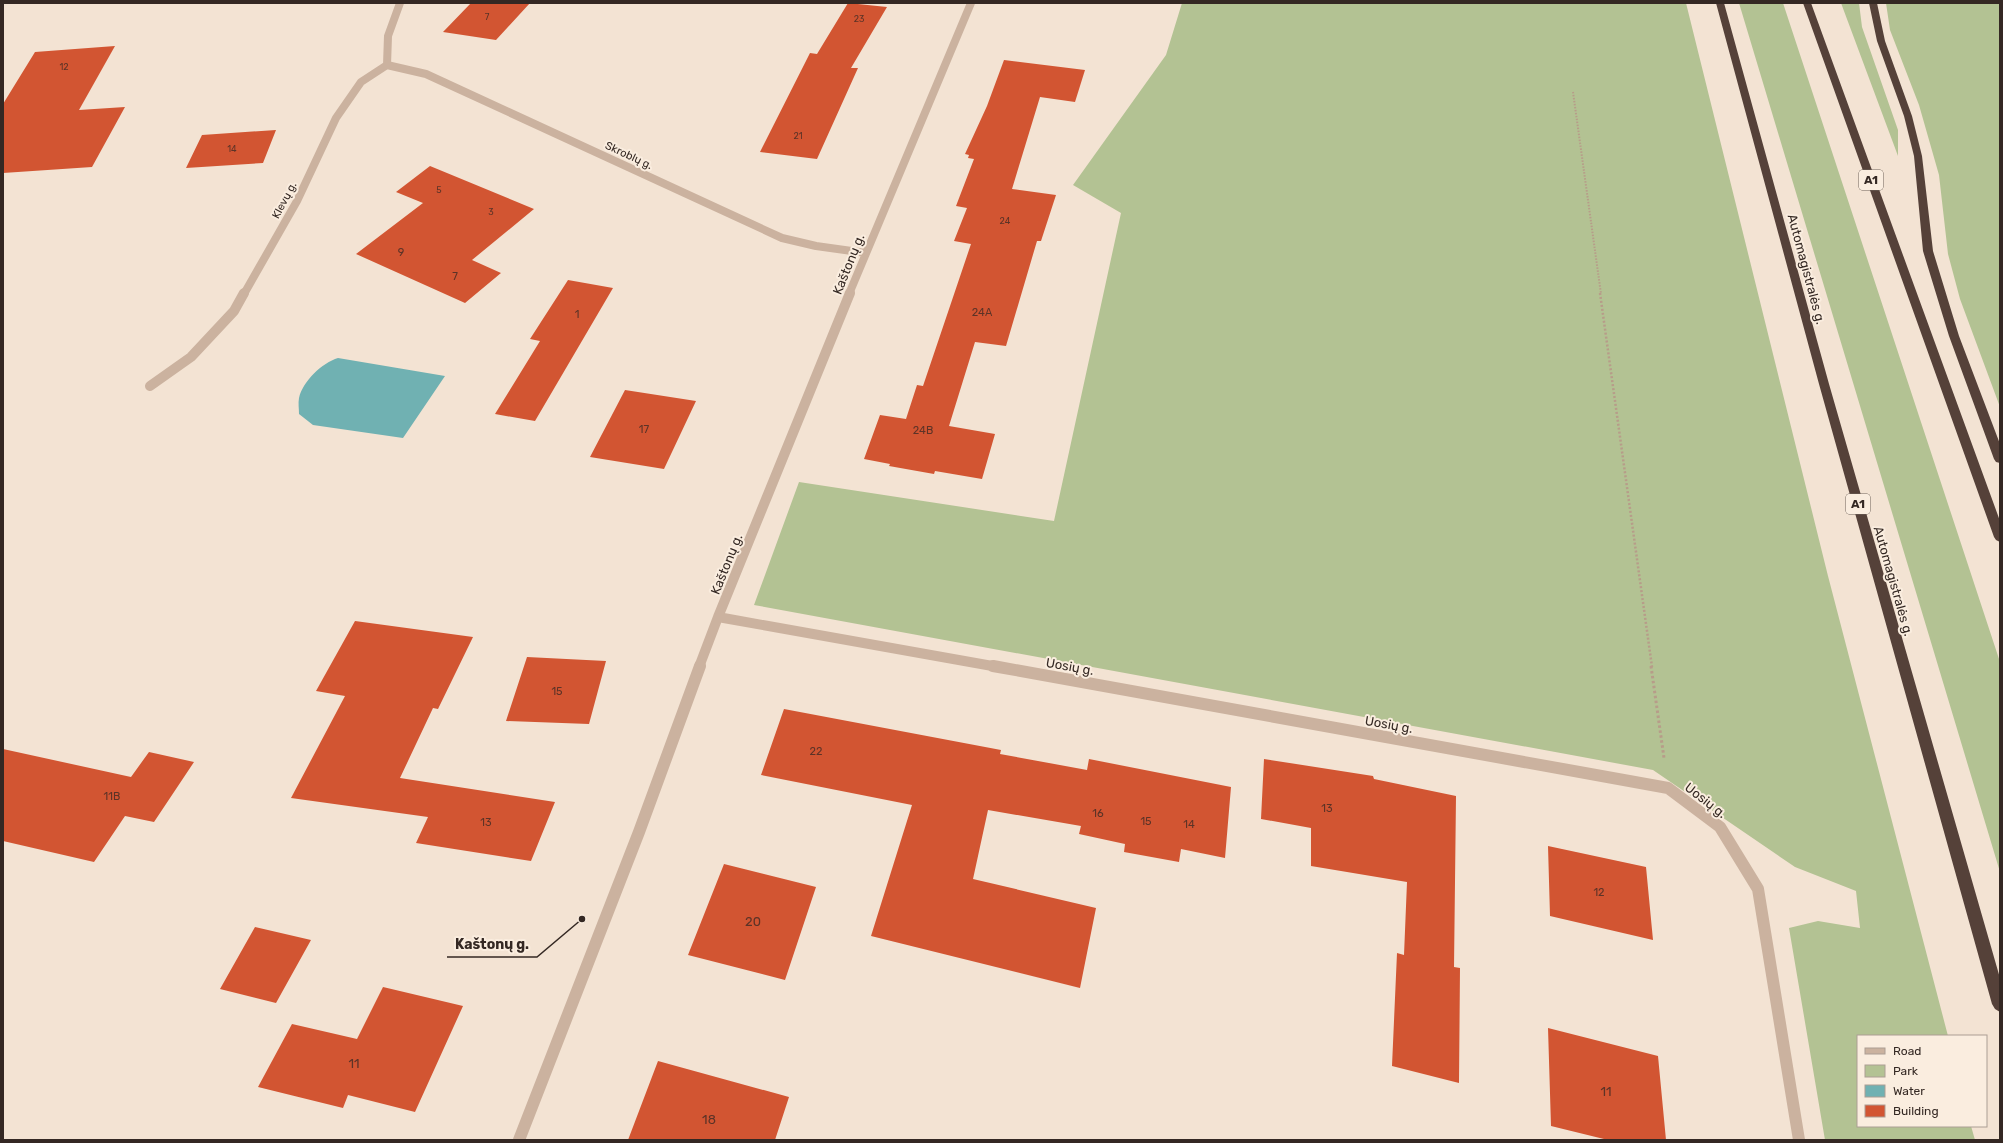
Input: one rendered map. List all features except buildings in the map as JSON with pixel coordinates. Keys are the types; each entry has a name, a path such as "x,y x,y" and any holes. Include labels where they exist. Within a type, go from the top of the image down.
{"highway":[{"name":"Automagistralės g.","path":"1720,3 1824,384 2000,1004"},
{"name":"A1","path":"1807,3 2000,537"},
{"path":"1873,3 1881,41 1908,116 1918,156 1928,251 1954,336 2000,459"}],"street":[{"path":"387,65 388,36 400,3"},
{"name":"Kaštonų g.","path":"519,1140 639,832 718,617 866,253 970,3"},
{"name":"Skroblų g.","path":"387,65 426,74 782,238 816,246 866,253"},
{"name":"Klevų g.","path":"150,386 191,357 234,311 297,201 336,118 361,82 387,65"},
{"name":"Uosių g.","path":"718,617 1668,788 1720,827 1758,888 1799,1140"}],"path":[{"path":"1573,92 1668,788"}],"green space":[{"path":"1182,3 1686,3 1828,576 1948,1035 1857,1035 1857,1127 1971,1127 1975,1140 1825,1140 1789,928 1818,921 1860,928 1856,891 1795,867 1653,770 754,605 799,482 1054,521 1121,213 1073,185 1166,55"},
{"path":"1739,3 1783,3 2000,662 2000,872"},
{"path":"1841,3 1859,3 1862,27 1898,130 1898,156"},
{"path":"1886,3 2000,3 2000,407 1960,299 1948,254 1939,175 1919,105 1890,30"}],"water":[{"path":"338,358 445,376 403,438 313,425 299,414 299,400 301,392 309,379 320,368"}],"place":[{"name":"Kaštonų g.","path":"582,919"}]}
